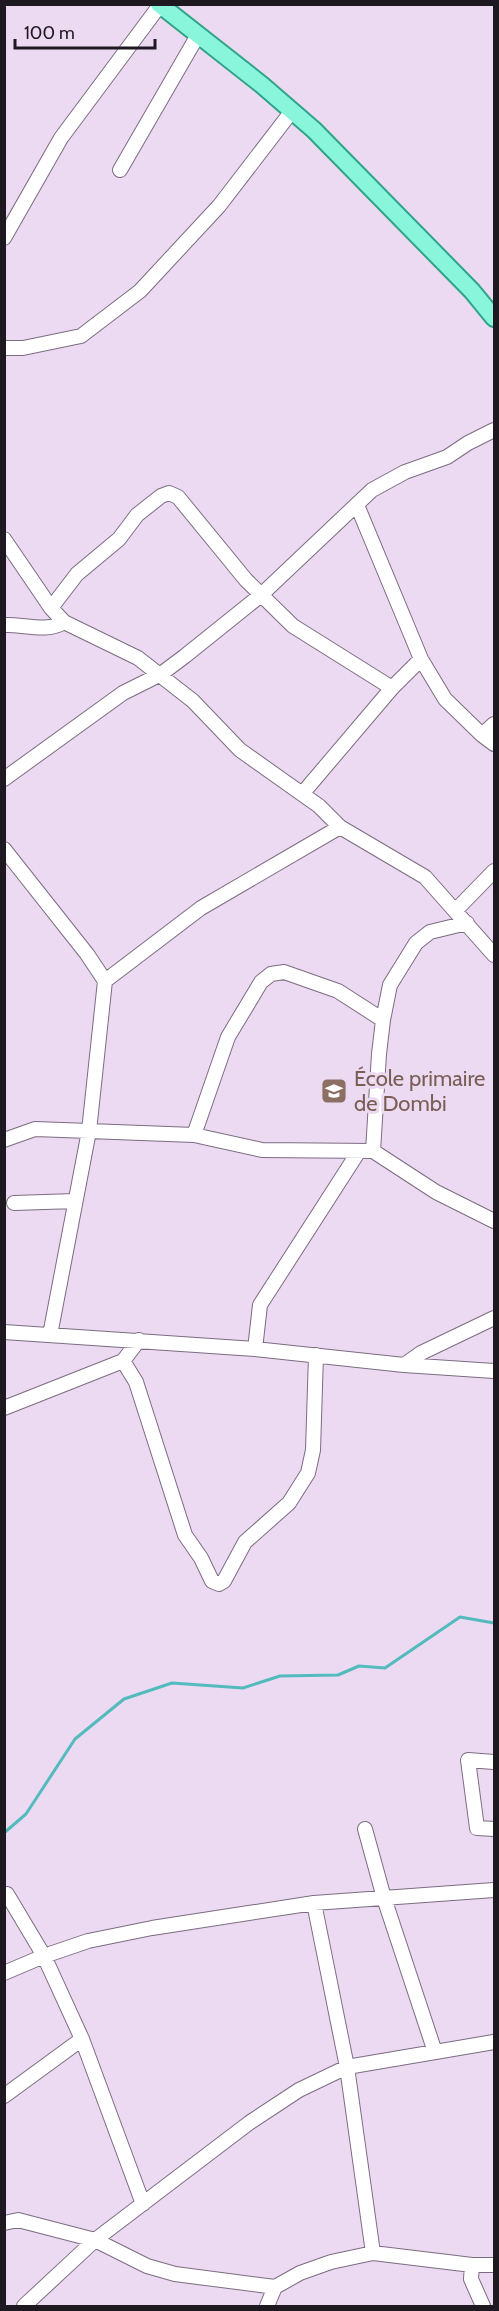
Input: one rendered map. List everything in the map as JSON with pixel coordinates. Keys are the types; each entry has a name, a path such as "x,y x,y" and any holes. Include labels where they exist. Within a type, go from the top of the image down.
{"main road":[{"path":"159,5 314,130 472,291 495,318"}],"street":[{"path":"4,238 61,138 159,5"},
{"path":"120,170 198,35"},
{"path":"4,348 23,348 81,336 140,291 219,206 292,111"},
{"path":"4,779 123,693 161,674 261,595 372,490 387,480 447,457 477,438 495,430"},
{"path":"51,609 77,574 119,539 137,515 161,496 169,494 178,497 246,580 293,626 392,688"},
{"path":"357,505 422,659 445,699 495,744"},
{"path":"4,539 51,609 64,622 138,658 161,674 193,701 240,750 319,806 340,827 425,877 495,955"},
{"path":"4,625 21,624 46,628 64,622"},
{"path":"302,794 392,688 422,659"},
{"path":"483,735 495,724"},
{"path":"105,981 201,908 340,827"},
{"path":"4,849 87,954 105,981 90,1131 50,1335"},
{"path":"456,910 495,871"},
{"path":"373,1151 379,1054 390,985 416,943 429,932 467,924"},
{"path":"194,1135 228,1037 261,982 271,974 284,972 338,991 383,1020"},
{"path":"4,1140 34,1130 90,1131 194,1135 262,1150 373,1151 436,1192 495,1221"},
{"path":"255,1349 260,1305 359,1151"},
{"path":"14,1203 75,1201"},
{"path":"404,1365 421,1353 495,1318"},
{"path":"4,1332 255,1349 404,1365 495,1371"},
{"path":"4,1408 123,1360 139,1340"},
{"path":"123,1360 136,1382 185,1535 201,1558 212,1581 219,1584 224,1581 245,1542 289,1503 308,1473 313,1450 316,1356"},
{"path":"495,1762 468,1760 477,1828 495,1829"},
{"path":"365,1829 384,1898 435,2052"},
{"path":"4,1973 88,1941 152,1928 314,1903 495,1890"},
{"path":"6,1894 44,1956 82,2038 143,2204"},
{"path":"314,1903 346,2067 373,2253"},
{"path":"4,2096 82,2038"},
{"path":"24,2307 95,2240 249,2123 299,2090 346,2067 495,2042"},
{"path":"4,2223 18,2220 95,2240 147,2266 175,2274 276,2287"},
{"path":"267,2307 276,2287 300,2273 373,2253 472,2265 495,2265"},
{"path":"472,2265 471,2279 483,2307"}],"waterway":[{"path":"4,1833 26,1814 75,1739 124,1699 172,1683 243,1688 280,1676 338,1675 359,1666 385,1668 460,1617 494,1623"}],"place":[{"name":"École primaire de Dombi","path":"334,1091"}]}
